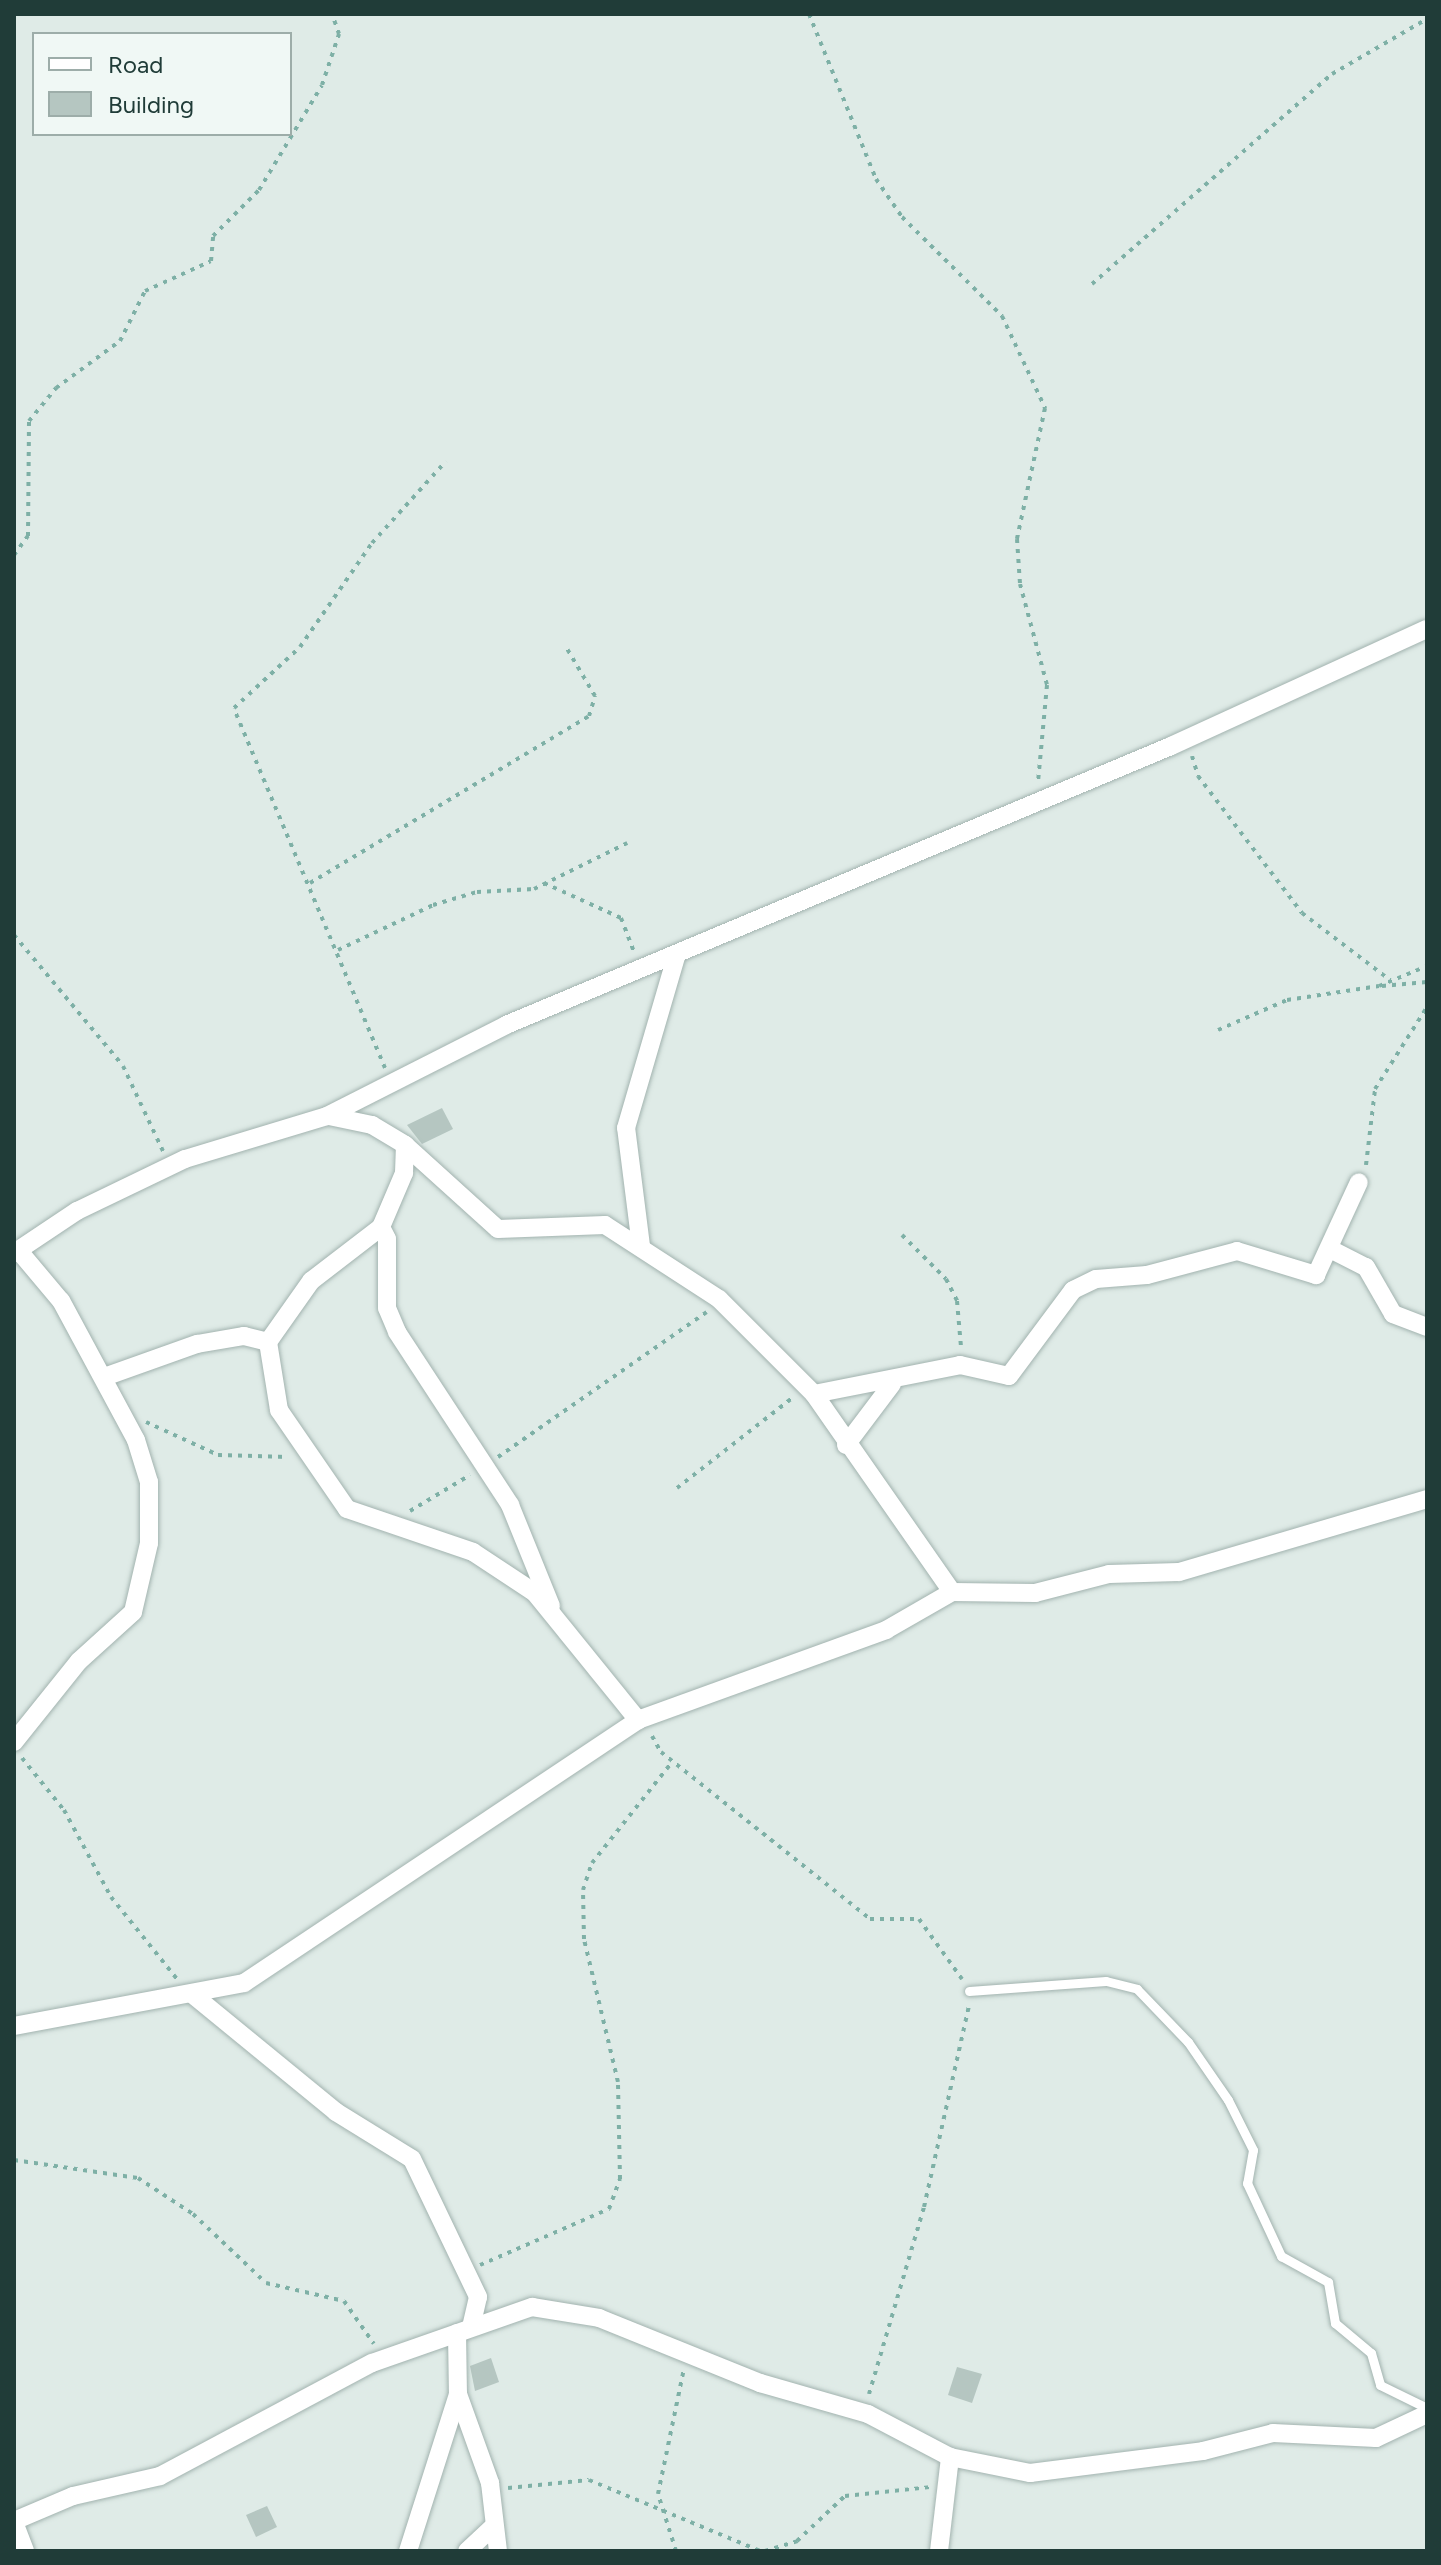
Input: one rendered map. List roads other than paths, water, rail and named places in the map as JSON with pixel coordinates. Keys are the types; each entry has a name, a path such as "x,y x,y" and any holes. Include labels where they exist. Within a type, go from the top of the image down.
{"street":[{"path":"14,1744 79,1661 137,1604 149,1482 107,1376 45,1278 16,1252 77,1211 227,1142 327,1116 506,1025 1192,737 1427,629"},
{"path":"641,1246 626,1128 677,954"},
{"path":"327,1116 372,1125 405,1145 498,1229 596,1222 641,1246 719,1299 810,1391 952,1592"},
{"path":"405,1145 404,1173 381,1227 300,1292 268,1342 279,1410 309,1461 362,1520 473,1552 551,1607 644,1717"},
{"path":"810,1391 892,1384 960,1365 997,1379 1018,1370 1073,1290 1096,1279 1147,1275 1237,1251 1316,1275 1332,1250 1359,1182"},
{"path":"381,1227 387,1239 387,1308 397,1332 528,1540 551,1607"},
{"path":"1332,1250 1366,1267 1393,1314 1427,1327"},
{"path":"107,1376 197,1344 244,1336 268,1342"},
{"path":"846,1445 892,1384"},
{"path":"14,2026 192,1994 263,1973 644,1717 886,1630 952,1592 1035,1593 1109,1574 1179,1572 1427,1499"},
{"path":"192,1994 336,2112 412,2159 467,2270 480,2309 464,2328 458,2394 408,2551"},
{"path":"25,2551 14,2521 73,2496 160,2476 383,2359 506,2311 562,2308 687,2355 868,2414 950,2457 1058,2473 1273,2433 1376,2438 1427,2414"},
{"path":"458,2394 490,2483 498,2551"},
{"path":"939,2551 950,2457"},
{"path":"467,2551 494,2526"}],"lane":[{"path":"969,1991 1106,1981 1137,1989 1188,2042 1228,2100 1253,2150 1247,2183 1281,2256 1328,2282 1335,2323 1371,2353 1380,2385 1427,2408"}]}
